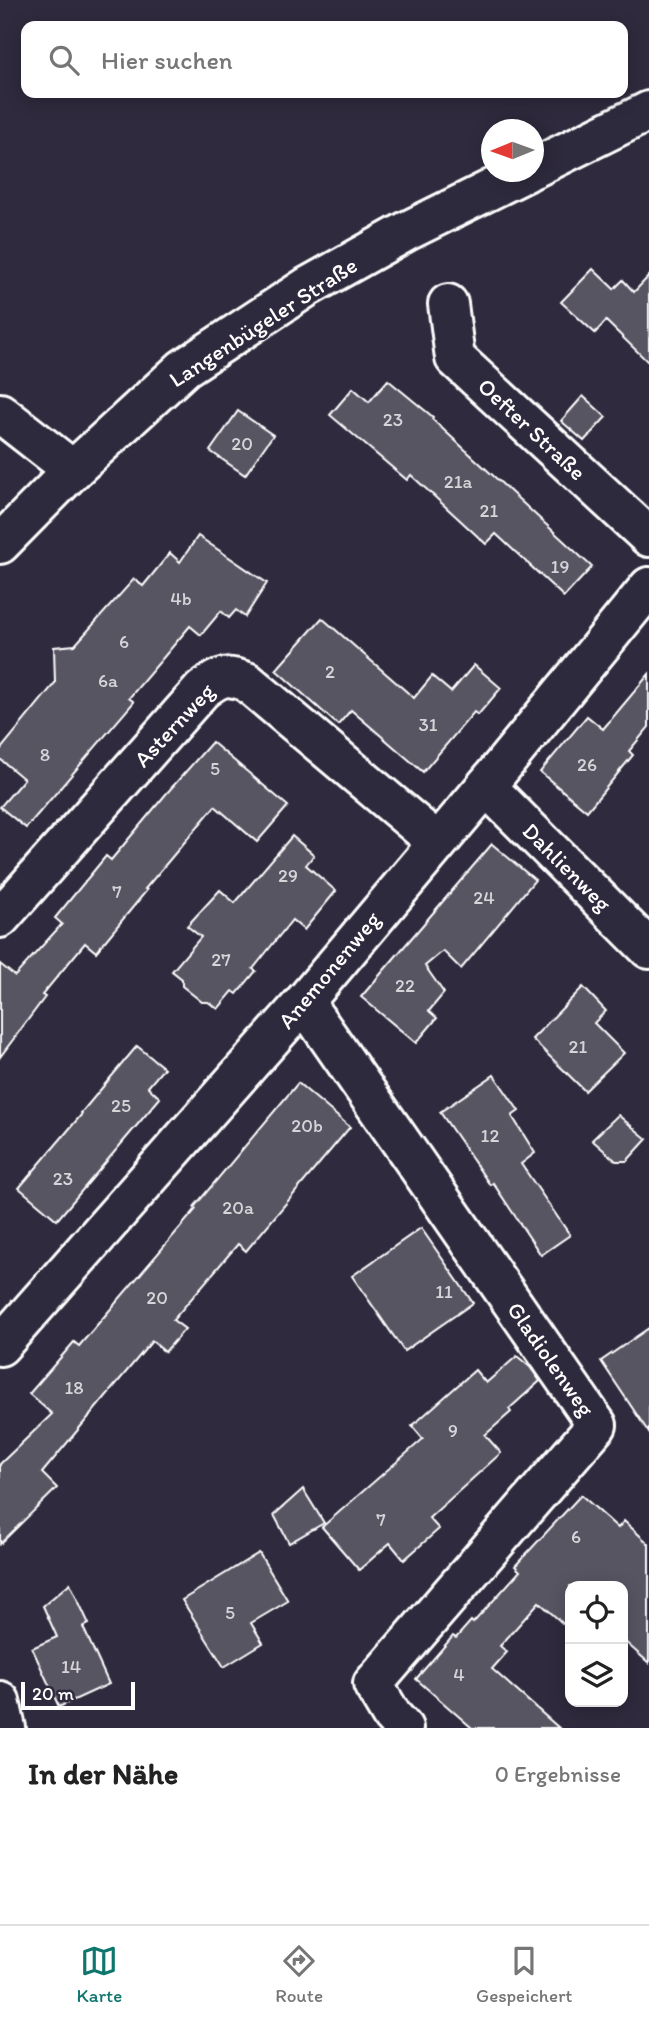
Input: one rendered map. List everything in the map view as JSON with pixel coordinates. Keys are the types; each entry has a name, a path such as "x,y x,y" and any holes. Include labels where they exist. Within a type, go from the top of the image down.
{"street":[{"path":"544,163 649,111"},
{"name":"Langenbügeler Straße","path":"0,544 73,470 184,368 307,287 396,237 506,182"},
{"name":"Oefter Straße","path":"448,304 455,358 649,537"},
{"path":"0,414 73,470"},
{"name":"Anemonenweg","path":"0,1346 304,1002 649,587"},
{"name":"Asternweg","path":"0,918 202,690 224,677 232,676 247,682 437,842"},
{"name":"Dahlienweg","path":"486,786 649,949"},
{"name":"Gladiolenweg","path":"304,1002 597,1425 373,1684 392,1716 404,1728"},
{"path":"0,1701 6,1728"}],"building":[{"path":"593,269 614,289 623,280 634,292 649,276 649,363 606,321 595,333 561,302"},
{"path":"388,380 433,417 432,419 592,567 564,597 496,534 486,544 411,475 407,480 330,415 353,388 369,402"},
{"path":"583,396 606,417 584,441 561,421"},
{"path":"238,411 273,435 245,475 210,451"},
{"path":"198,536 267,583 245,617 236,610 229,618 221,611 201,635 190,626 129,698 134,702 26,828 0,807 24,779 0,759 0,750 55,683 54,647 75,645 134,579 143,586 170,553 180,562"},
{"path":"322,618 414,698 432,676 451,692 474,665 501,688 478,715 474,712 423,772 351,710 338,725 276,670"},
{"path":"649,674 649,727 629,751 633,755 587,811 540,772 587,716 603,729"},
{"path":"212,742 288,806 257,842 215,806 96,952 85,943 42,995 45,997 0,1057 0,964 15,976 62,924 55,918 106,856 111,860"},
{"path":"292,836 314,855 306,865 336,891 304,930 292,920 237,994 233,991 218,1009 208,1002 202,1002 182,986 182,979 172,971 201,937 187,926 220,890 235,903"},
{"path":"492,844 535,880 461,969 443,951 425,966 444,993 429,1011 437,1018 416,1043 361,997"},
{"path":"583,987 606,1011 594,1023 624,1053 585,1091 532,1039"},
{"path":"137,1046 164,1068 148,1087 160,1098 57,1220 19,1188"},
{"path":"494,1075 519,1111 512,1116 535,1153 521,1164 570,1235 541,1255 493,1183 490,1185 440,1112"},
{"path":"298,1083 350,1127 246,1251 238,1244 173,1320 185,1329 165,1352 152,1341 42,1473 57,1488 0,1544 0,1464 52,1414 29,1394 74,1342 79,1346 196,1209 194,1207"},
{"path":"618,1115 647,1139 627,1161 616,1161 592,1140"},
{"path":"421,1228 473,1303 404,1351 352,1276"},
{"path":"649,1328 649,1433 601,1361"},
{"path":"517,1356 530,1367 540,1381 485,1435 501,1453 429,1518 439,1529 404,1560 390,1543 359,1570 322,1527 423,1439 412,1426 475,1370 486,1383"},
{"path":"303,1489 324,1523 289,1543 274,1515"},
{"path":"581,1495 618,1528 624,1521 649,1544 649,1663 628,1644 628,1581 565,1581 565,1625 539,1602 500,1646 507,1652 492,1669 559,1728 472,1728 416,1679 453,1636 456,1638 471,1621 473,1623 520,1571 515,1566"},
{"path":"259,1553 288,1601 251,1623 263,1643 224,1667 182,1600"},
{"path":"70,1583 89,1624 83,1627 109,1684 59,1707 32,1648 57,1637 43,1606"}]}
